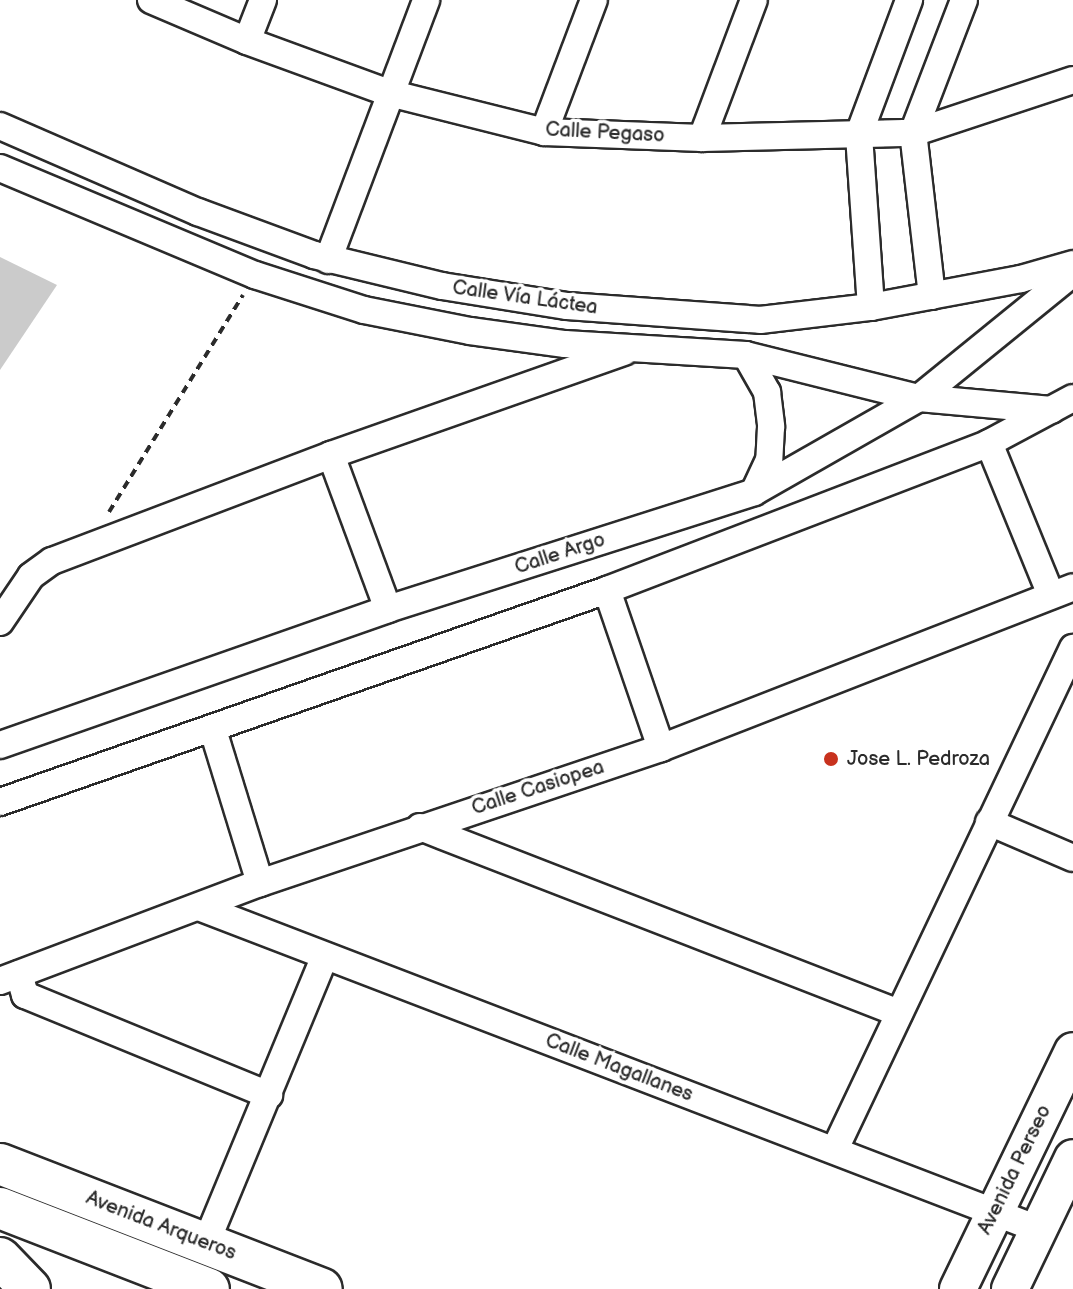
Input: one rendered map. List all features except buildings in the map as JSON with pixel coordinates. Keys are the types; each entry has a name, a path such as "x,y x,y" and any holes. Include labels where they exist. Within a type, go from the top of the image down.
{"main road":[{"name":"Avenida Perseo","path":"958,1289 1073,1051"},
{"path":"1010,1289 1073,1158"},
{"name":"Avenida Arqueros","path":"0,1164 322,1289"},
{"name":"Avenida Arqueros","path":"0,1208 209,1289"},
{"path":"0,1258 30,1289"}],"street":[{"name":"Calle Pegaso","path":"151,0 247,41 389,93 544,132 702,138 913,133 1073,80"},
{"path":"247,41 263,0"},
{"path":"328,260 426,0"},
{"path":"544,132 594,0"},
{"path":"702,138 754,0"},
{"path":"871,307 859,134 909,0"},
{"path":"932,296 913,133 964,0"},
{"name":"Calle Vía Láctea","path":"0,126 198,212 328,260 442,286 567,306 760,320 871,307 1021,279 1073,264"},
{"name":"Calle Vía Láctea","path":"0,168 255,275 364,310 470,331 635,348 746,355 919,398 1062,404"},
{"name":"Calle Argo","path":"0,745 388,609 754,492 919,398 1073,273"},
{"path":"0,622 31,576 52,561 89,545 331,455 635,348"},
{"path":"746,355 767,392 771,427 769,460 754,492"},
{"path":"0,802 607,590 989,443 1062,404"},
{"path":"989,443 1062,591"},
{"path":"331,455 388,609"},
{"path":"607,590 661,748"},
{"name":"Calle Casiopea","path":"10,978 260,883 661,748 1062,591"},
{"path":"835,1149 1073,648"},
{"path":"213,730 260,883"},
{"path":"989,822 1073,858"},
{"path":"420,827 899,1013"},
{"name":"Calle Magallanes","path":"199,907 324,958 835,1149 1038,1229"},
{"path":"206,1243 324,958"},
{"path":"10,978 25,995 269,1095"}],"path":[{"path":"89,545 255,275"}],"place":[{"name":"Jose L. Pedroza","path":"831,759"}]}
